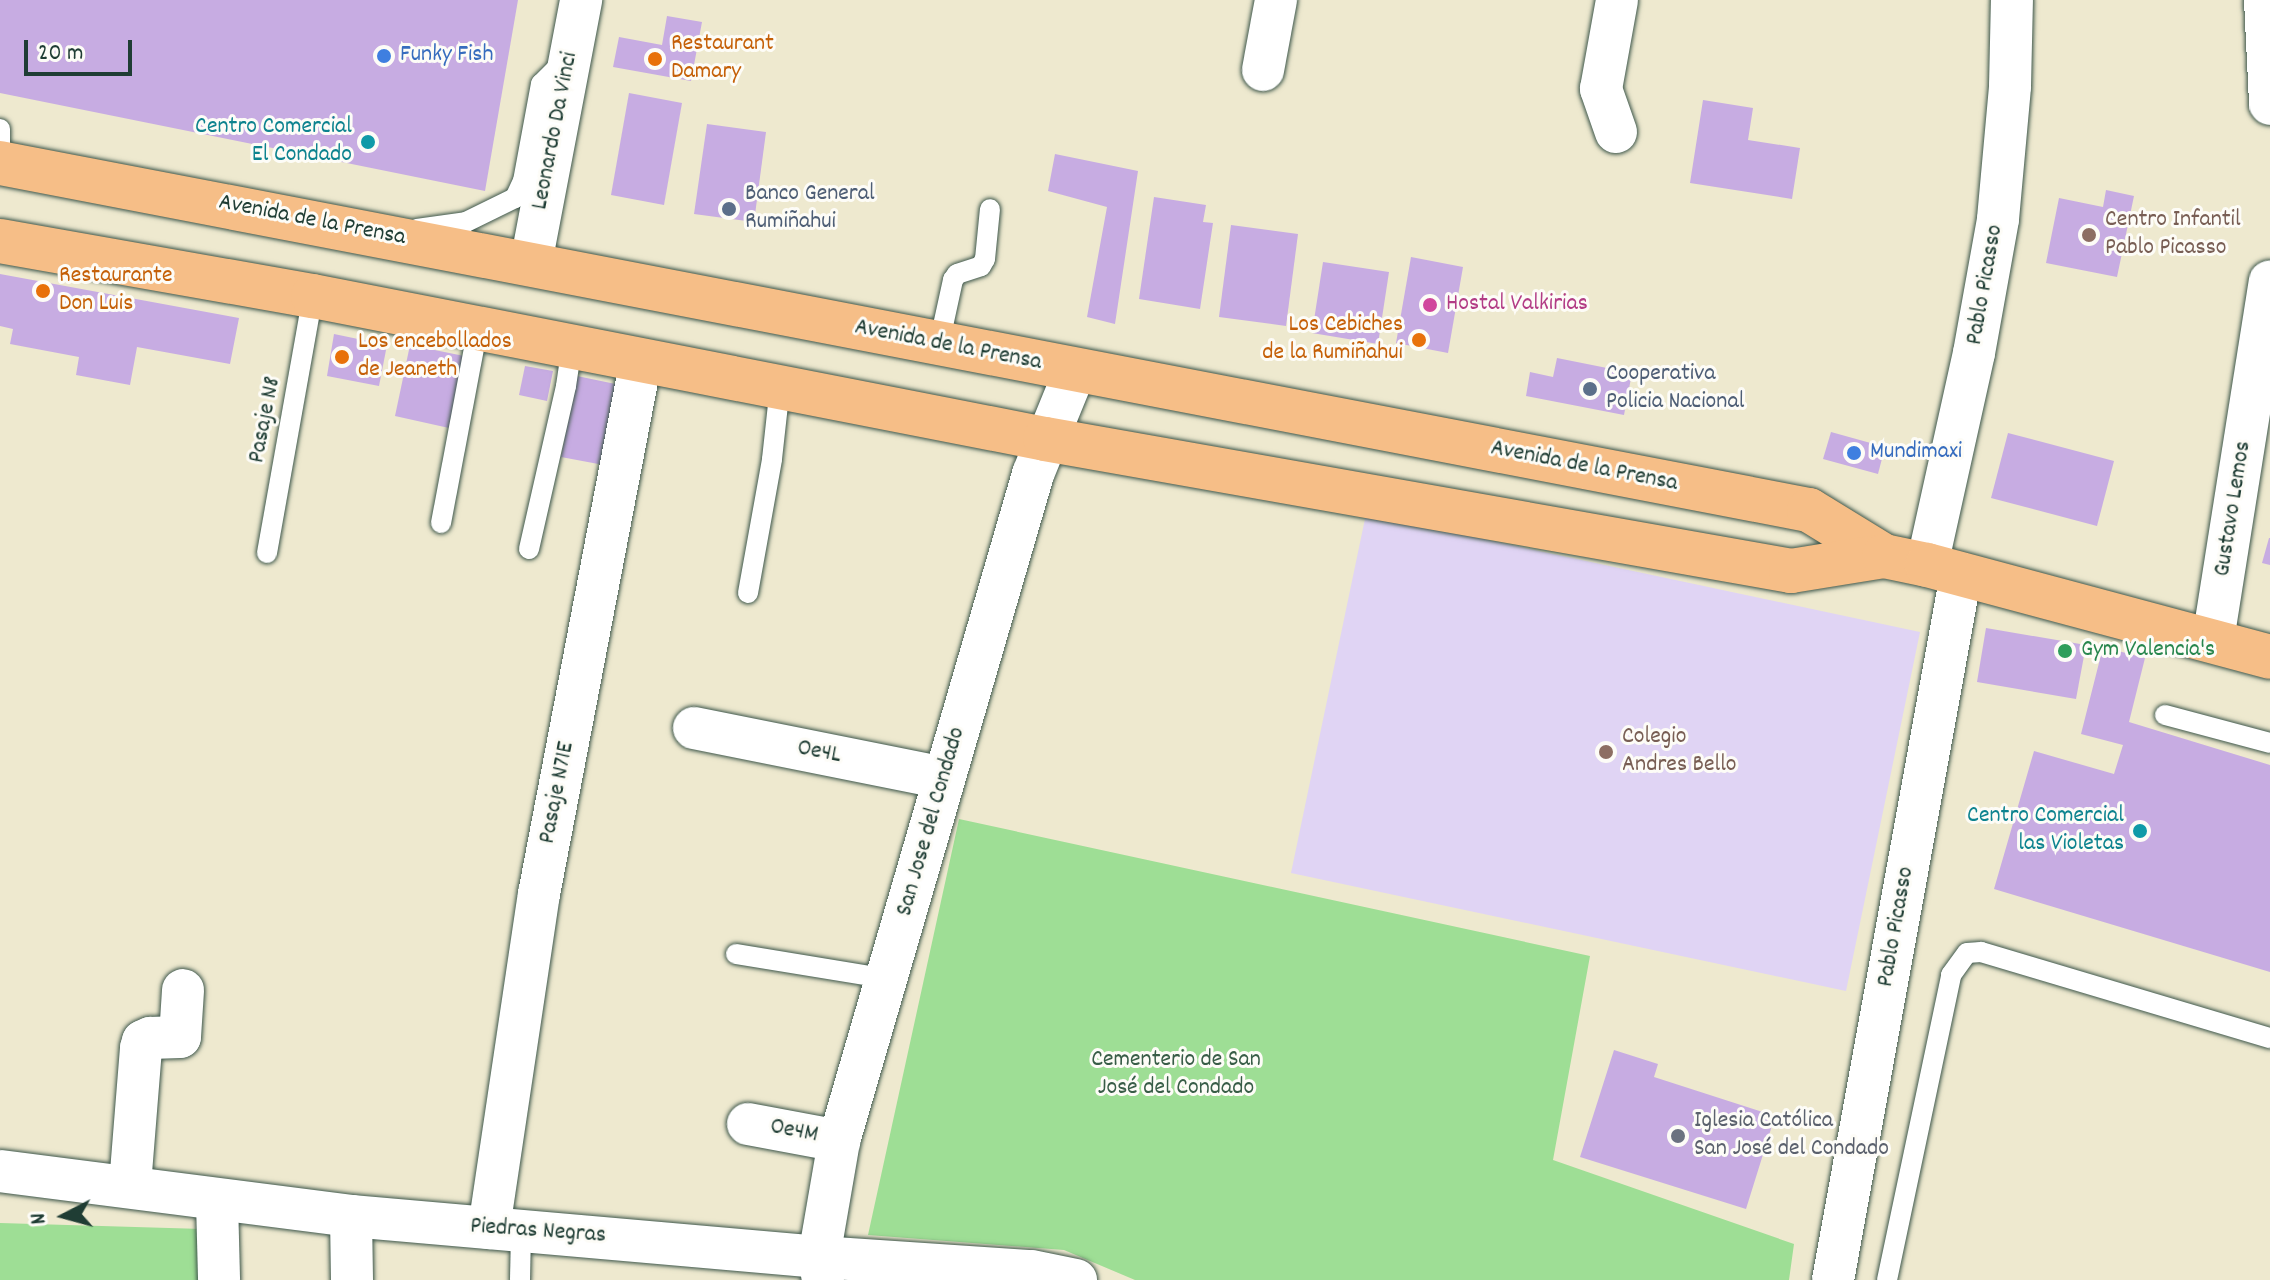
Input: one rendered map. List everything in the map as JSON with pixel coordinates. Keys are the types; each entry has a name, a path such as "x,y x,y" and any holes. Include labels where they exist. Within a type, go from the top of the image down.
{"main road":[{"name":"Avenida de la Prensa","path":"0,163 1809,510 1884,556 1944,569 2270,657"},
{"name":"Avenida de la Prensa","path":"0,241 313,296 1045,439 1791,571 1884,556"}],"street":[{"name":"Leonardo Da Vinci","path":"531,263 581,0"},
{"path":"1263,70 1276,0"},
{"path":"1616,132 1601,89 1617,0"},
{"name":"Pablo Picasso","path":"1833,1280 1944,569 1974,353 1998,219 2010,86 2012,0"},
{"path":"2265,0 2270,104"},
{"name":"Gustavo Lemos","path":"2213,640 2270,282"},
{"name":"Pasaje N71E","path":"505,1230 539,894 641,360"},
{"name":"San Jose del Condado","path":"821,1268 839,1141 1045,439 1075,371"},
{"name":"Oe4L","path":"694,728 944,778"},
{"path":"130,1185 141,1048 143,1041 150,1038 180,1037 183,990"},
{"name":"Oe4M","path":"748,1124 839,1141"},
{"name":"Piedras Negras","path":"0,1171 130,1185 217,1201 505,1230 821,1268 1032,1271 1076,1280"},
{"path":"217,1201 219,1280"},
{"path":"351,1216 352,1280"}],"lane":[{"path":"384,235 466,222 515,198 523,181 541,84 571,55"},
{"path":"0,129 0,163"},
{"path":"939,344 953,280 957,274 981,266 985,259 990,209"},
{"name":"Pasaje N8","path":"267,553 313,296"},
{"path":"441,523 478,328"},
{"path":"529,549 566,386 572,346"},
{"path":"748,593 772,459 780,387"},
{"path":"2165,715 2270,743"},
{"path":"1887,1280 1951,975 1967,953 1981,952 2270,1038"},
{"path":"736,954 888,979"},
{"path":"505,1230 520,1280"}],"shaded area":[{"name":"Colegio Andres Bello","path":"1366,514 1920,632 1846,991 1291,873"}],"green space":[{"name":"Cementerio de San José del Condado","path":"959,819 1590,956 1553,1160 1794,1244 1789,1280 1135,1280 1064,1250 868,1235"},
{"path":"0,1223 203,1229 201,1280 0,1280"}],"building":[{"name":"Centro Comercial El Condado","path":"0,0 518,0 485,191 0,93"},
{"name":"Restaurant Damary","path":"667,16 702,22 691,81 613,67 619,37 662,45"},
{"path":"629,93 682,103 664,205 611,195"},
{"path":"1703,100 1753,108 1748,140 1800,148 1792,199 1690,183"},
{"path":"707,124 766,132 754,222 694,214"},
{"path":"1055,154 1138,171 1115,324 1087,317 1107,207 1048,191"},
{"name":"Centro Infantil Pablo Picasso","path":"2106,190 2134,196 2117,277 2046,263 2059,198 2103,207"},
{"path":"1154,197 1206,205 1203,222 1213,223 1200,309 1139,299"},
{"path":"1231,225 1298,234 1286,326 1219,317"},
{"name":"Hostal Valkirias","path":"1411,257 1463,267 1448,353 1396,343"},
{"path":"1323,262 1389,272 1378,344 1312,333"},
{"path":"0,274 239,318 230,364 137,347 130,385 76,375 79,357 10,344 13,329 0,326"},
{"path":"334,334 387,345 379,386 327,376"},
{"path":"410,345 464,356 449,428 395,416"},
{"name":"Cooperativa Policia Nacional","path":"1557,358 1632,373 1624,415 1526,396 1530,372 1553,377"},
{"path":"525,366 553,371 547,401 519,395"},
{"path":"577,376 625,386 609,466 561,457"},
{"name":"Mundimaxi","path":"1831,432 1885,447 1878,474 1823,459"},
{"path":"2008,433 2114,461 2097,526 1991,498"},
{"path":"2270,538 2270,565 2262,563"},
{"path":"1986,628 2086,645 2076,699 1977,682"},
{"name":"Centro Comercial las Violetas","path":"2103,647 2145,658 2129,722 2270,765 2270,972 1994,889 2034,751 2114,774 2123,745 2081,734"},
{"name":"Iglesia Católica San José del Condado","path":"1614,1050 1658,1064 1654,1077 1775,1116 1746,1209 1580,1157"}],"place":[{"name":"Funky Fish","path":"384,56"},
{"name":"Restaurant Damary","path":"655,59"},
{"name":"Centro Comercial El Condado","path":"368,142"},
{"name":"Banco General Rumiñahui","path":"729,209"},
{"name":"Centro Infantil Pablo Picasso","path":"2089,235"},
{"name":"Restaurante Don Luis","path":"43,291"},
{"name":"Hostal Valkirias","path":"1430,305"},
{"name":"Los Cebiches de la Rumiñahui","path":"1419,340"},
{"name":"Los encebollados de Jeaneth","path":"342,357"},
{"name":"Cooperativa Policia Nacional","path":"1590,389"},
{"name":"Mundimaxi","path":"1854,453"},
{"name":"Gym Valencia's","path":"2065,651"},
{"name":"Colegio Andres Bello","path":"1606,752"},
{"name":"Centro Comercial las Violetas","path":"2140,831"},
{"name":"Iglesia Católica San José del Condado","path":"1678,1136"}]}
